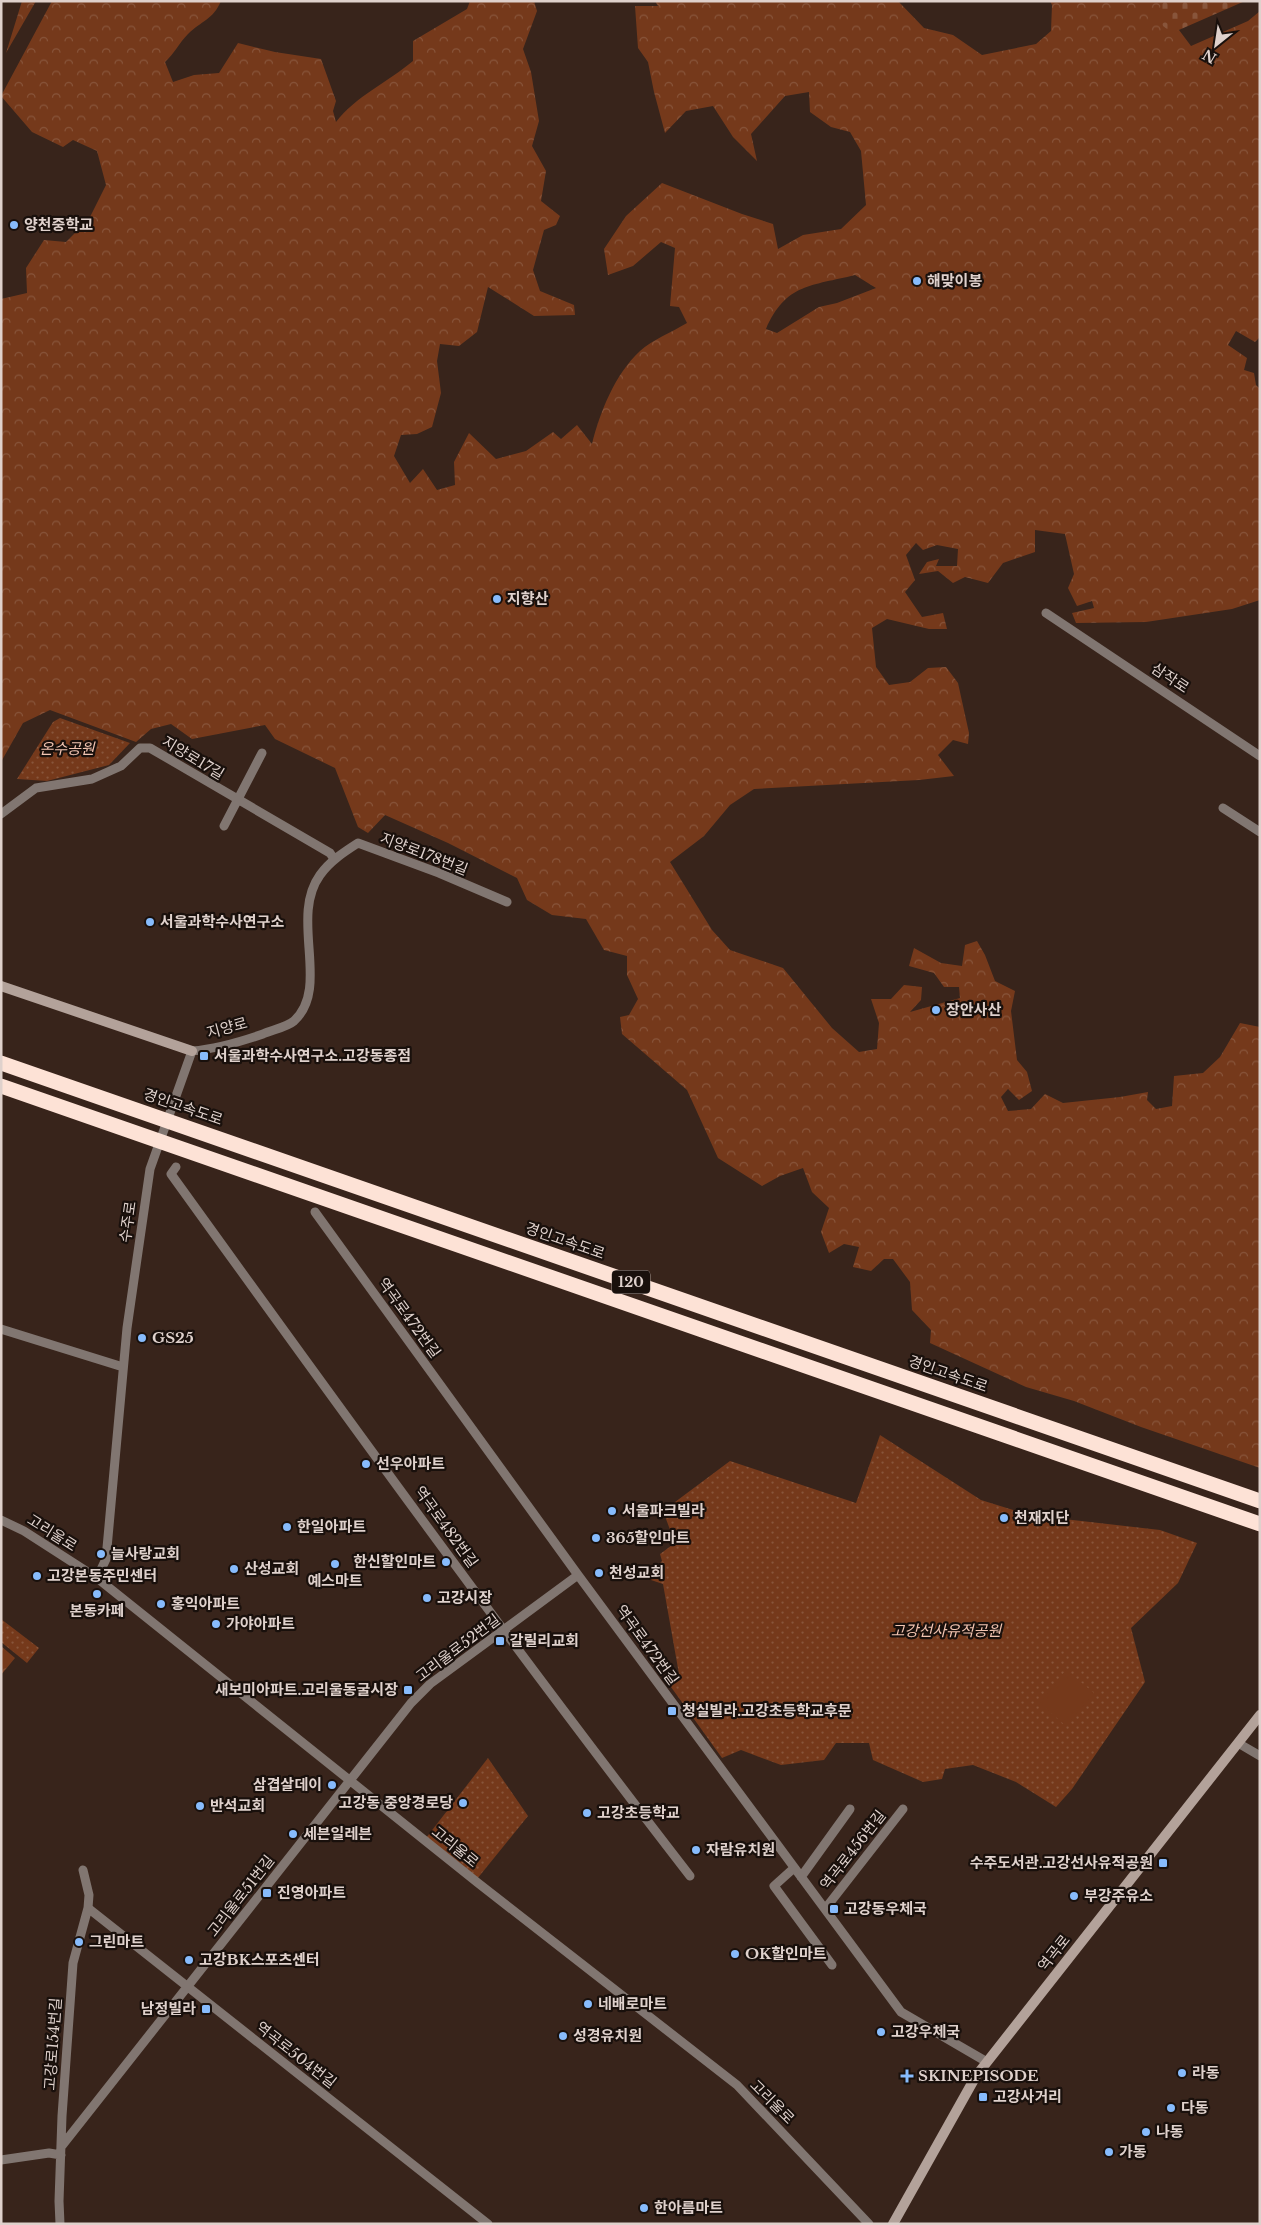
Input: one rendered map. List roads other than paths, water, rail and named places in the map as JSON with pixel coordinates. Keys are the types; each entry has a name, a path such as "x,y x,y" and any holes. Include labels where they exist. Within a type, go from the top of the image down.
{"highway":[{"name":"경인고속도로","path":"1,1063 1260,1501"},
{"name":"120","path":"1,1086 1260,1524"}],"street":[{"name":"삼작로","path":"1046,612 1260,756"},
{"name":"지양로17길","path":"1,814 36,788 92,779 121,766 140,748 150,748 330,853 334,859"},
{"path":"224,826 239,801 262,753"},
{"path":"1223,808 1260,832"},
{"name":"지양로178번길","path":"334,859 358,843 439,873 507,902"},
{"name":"지양로","path":"1,986 192,1051 206,1050 256,1036 294,1022 304,1008 311,984 306,920 310,897 319,876 334,859"},
{"name":"수주로","path":"97,1578 106,1559 126,1328 151,1164 192,1051"},
{"name":"역곡로482번길","path":"176,1167 171,1174 588,1744 690,1876"},
{"name":"역곡로472번길","path":"315,1212 578,1575 901,2012 987,2062"},
{"path":"1,1329 123,1367"},
{"name":"고리울로","path":"1,1520 24,1531 97,1578 350,1781 737,2086 869,2224"},
{"name":"고리울로52번길","path":"350,1781 411,1703 430,1684 578,1575"},
{"name":"역곡로","path":"893,2224 976,2076 1260,1715"},
{"path":"1238,1743 1260,1756"},
{"name":"고리울로51번길","path":"61,2151 187,1987 350,1781"},
{"name":"역곡로456번길","path":"801,1877 850,1809"},
{"name":"역곡로456번길","path":"825,1909 903,1809"},
{"path":"794,1868 774,1886 832,1965"},
{"name":"고강로154번길","path":"60,2224 59,2201 65,2068 73,1963 88,1908 89,1894 82,1870"},
{"name":"역곡로504번길","path":"88,1908 488,2224"},
{"path":"1,2160 61,2151"}],"place":[{"name":"양천중학교","path":"14,225"},
{"name":"해맞이봉","path":"917,281"},
{"name":"지향산","path":"497,599"},
{"name":"서울과학수사연구소","path":"150,922"},
{"name":"장안사산","path":"936,1010"},
{"name":"서울과학수사연구소.고강동종점","path":"204,1056"},
{"name":"GS25","path":"142,1338"},
{"name":"선우아파트","path":"366,1464"},
{"name":"서울파크빌라","path":"612,1511"},
{"name":"천재지단","path":"1004,1518"},
{"name":"한일아파트","path":"287,1527"},
{"name":"365할인마트","path":"596,1538"},
{"name":"늘사랑교회","path":"101,1554"},
{"name":"한신할인마트","path":"446,1562"},
{"name":"예스마트","path":"335,1564"},
{"name":"산성교회","path":"234,1569"},
{"name":"천성교회","path":"599,1573"},
{"name":"고강본동주민센터","path":"37,1576"},
{"name":"본동카페","path":"97,1594"},
{"name":"고강시장","path":"427,1598"},
{"name":"홍익아파트","path":"161,1604"},
{"name":"가야아파트","path":"216,1624"},
{"name":"갈릴리교회","path":"500,1641"},
{"name":"새보미아파트.고리울동굴시장","path":"408,1690"},
{"name":"청실빌라.고강초등학교후문","path":"672,1711"},
{"name":"삼겹살데이","path":"332,1785"},
{"name":"고강동 중앙경로당","path":"463,1803"},
{"name":"반석교회","path":"200,1806"},
{"name":"고강초등학교","path":"587,1813"},
{"name":"세븐일레븐","path":"293,1834"},
{"name":"자람유치원","path":"696,1850"},
{"name":"수주도서관.고강선사유적공원","path":"1163,1863"},
{"name":"진영아파트","path":"267,1893"},
{"name":"부강주유소","path":"1074,1896"},
{"name":"고강동우체국","path":"834,1909"},
{"name":"그린마트","path":"79,1942"},
{"name":"OK할인마트","path":"735,1954"},
{"name":"고강BK스포츠센터","path":"189,1960"},
{"name":"네배로마트","path":"588,2004"},
{"name":"남정빌라","path":"206,2009"},
{"name":"고강우체국","path":"881,2032"},
{"name":"성경유치원","path":"563,2036"},
{"name":"라동","path":"1182,2073"},
{"name":"SKINEPISODE","path":"907,2076"},
{"name":"고강사거리","path":"983,2097"},
{"name":"다동","path":"1171,2108"},
{"name":"나동","path":"1146,2132"},
{"name":"가동","path":"1109,2152"},
{"name":"한아름마트","path":"644,2208"}],"park label":[{"name":"온수공원","path":"67,749"},
{"name":"고강선사유적공원","path":"946,1631"}]}
